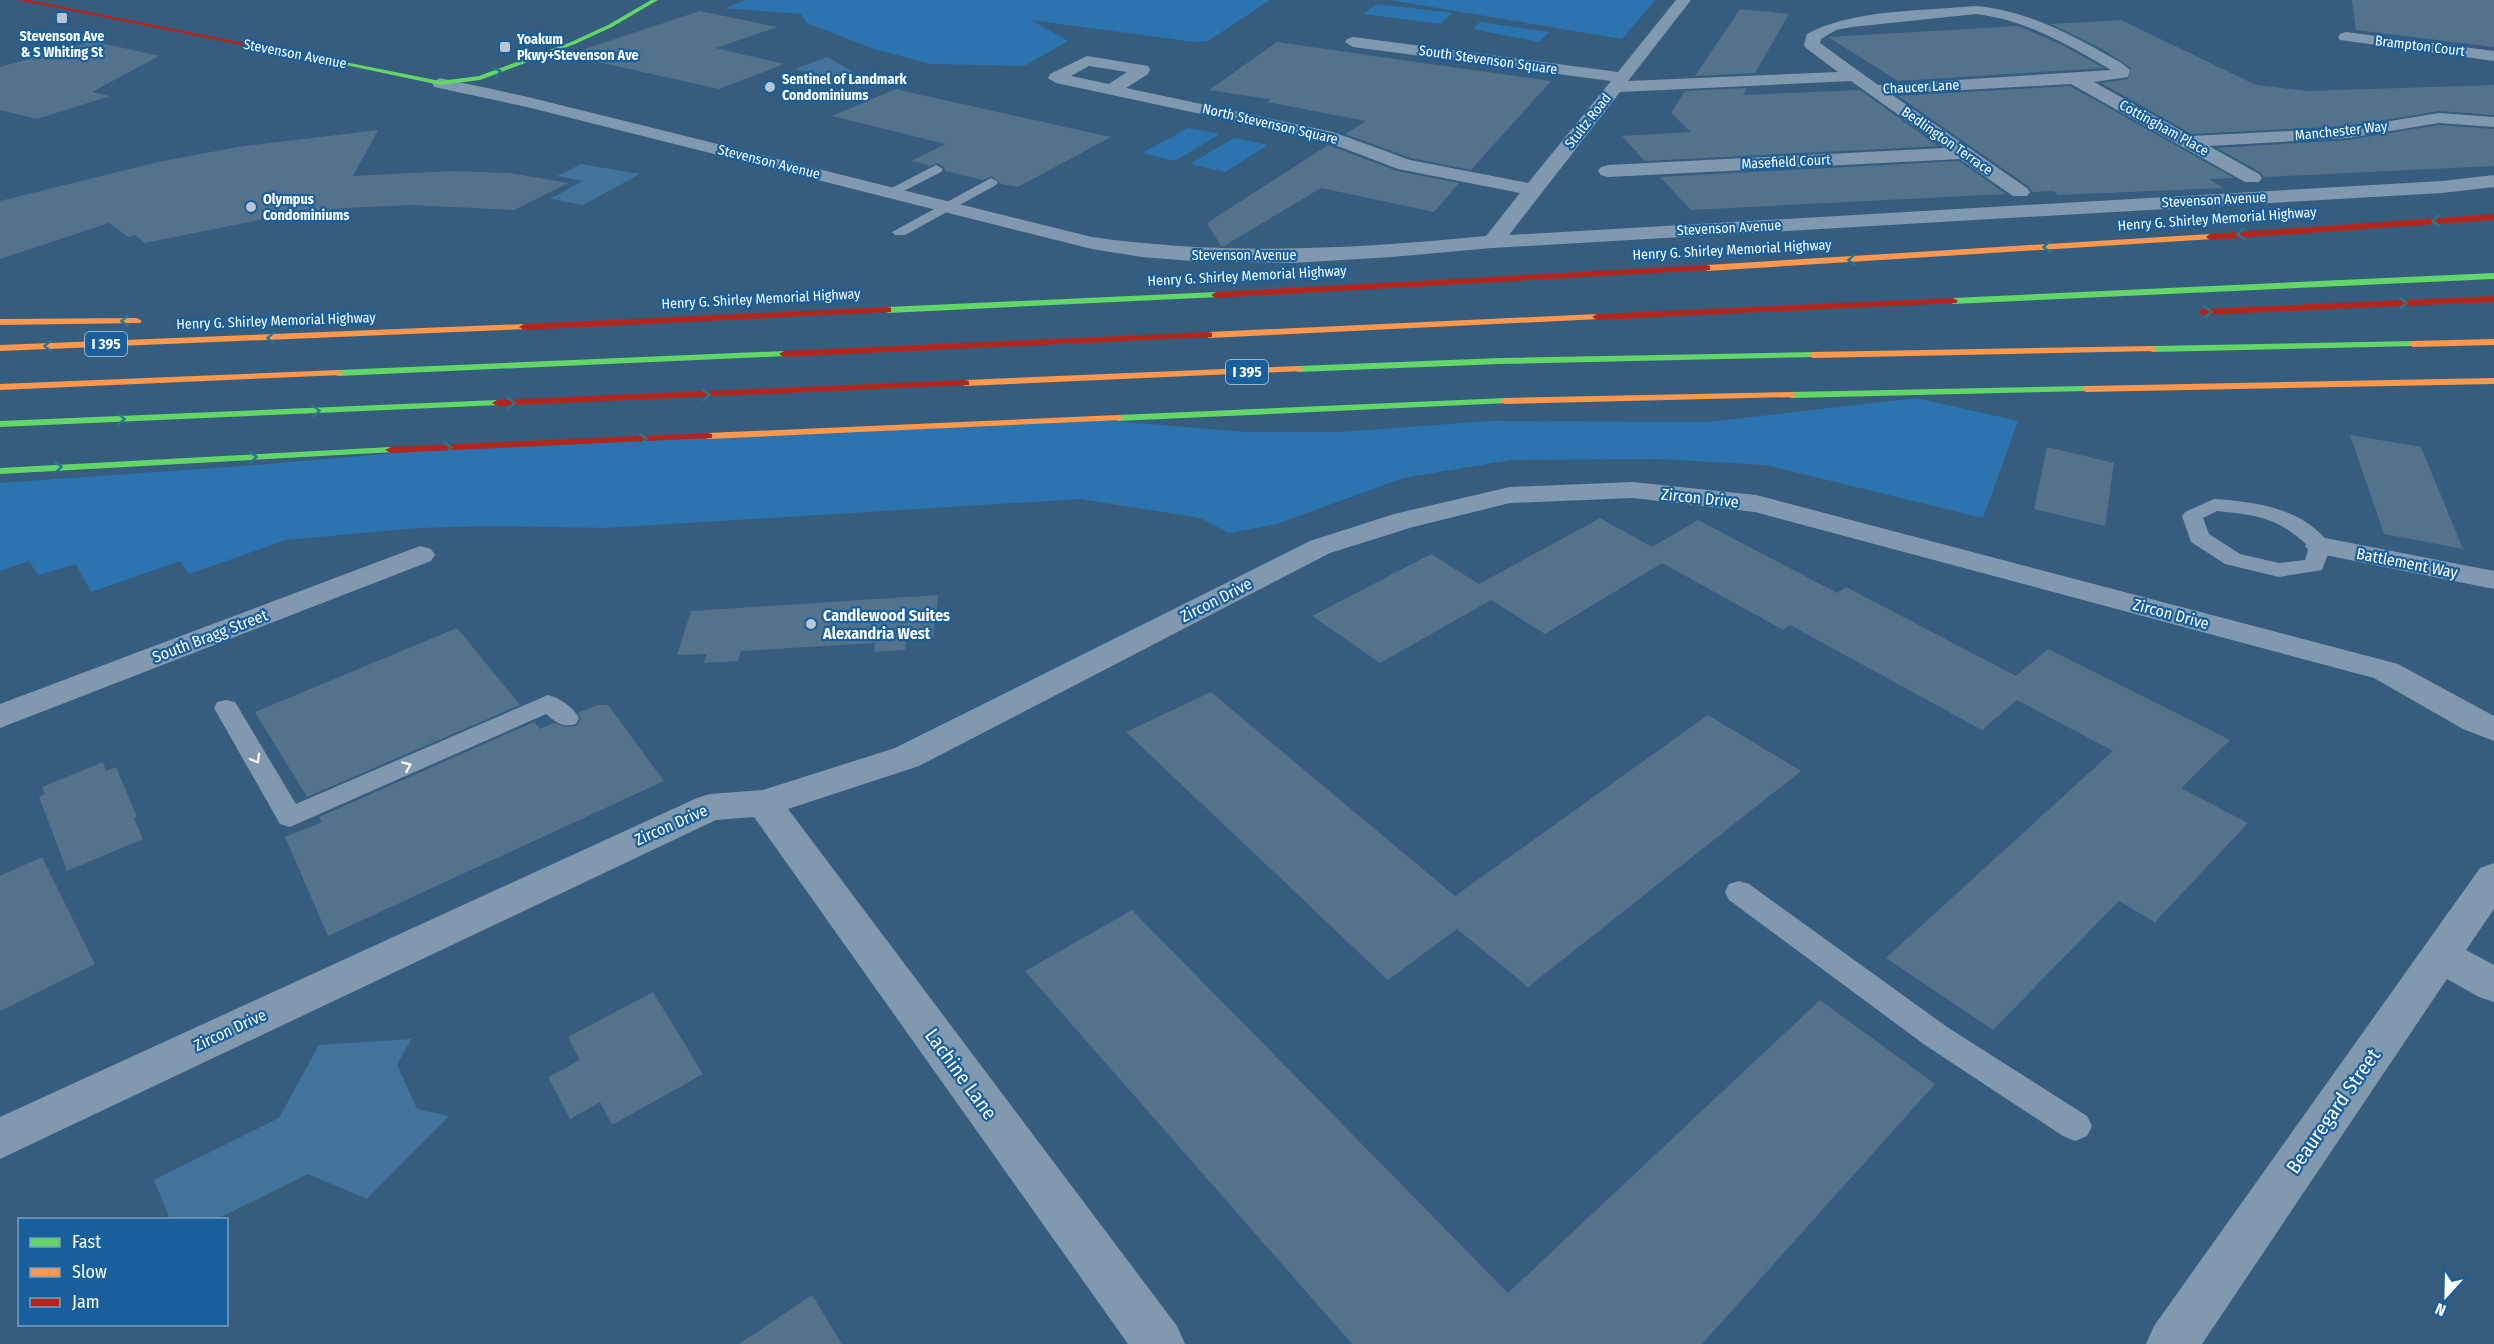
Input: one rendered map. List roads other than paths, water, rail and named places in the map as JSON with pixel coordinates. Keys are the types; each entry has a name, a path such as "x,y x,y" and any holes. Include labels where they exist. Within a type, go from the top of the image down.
{"main road":[{"name":"Stevenson Avenue","path":"20,0 440,83"},
{"path":"440,83 480,78 573,43 610,26 655,0"},
{"path":"440,83 454,72 551,38 588,21"},
{"name":"Henry G. Shirley Memorial Highway","path":"0,348 372,334 1286,291 1834,261 2494,217"},
{"path":"0,387 2494,276"},
{"path":"2194,312 2494,299"},
{"path":"1625,316 1778,323"},
{"path":"0,322 153,321"},
{"path":"266,324 372,334"},
{"name":"I 395","path":"0,424 1500,361 2494,342"},
{"path":"0,471 233,457 1507,401 2494,381"}],"street":[{"name":"Stultz Road","path":"1492,242 1684,0"},
{"name":"Chaucer Lane","path":"1976,10 2006,12 2029,19 2114,65 2122,70 2122,73 2075,79 1874,90 1812,45 1813,37 1831,27 1865,20 1976,10"},
{"path":"1794,49 1813,37"},
{"name":"Brampton Court","path":"2346,37 2494,56"},
{"name":"South Stevenson Square","path":"1353,42 1619,82"},
{"path":"1770,80 1781,63"},
{"path":"1634,64 1770,80"},
{"path":"1619,82 1770,80 1854,76"},
{"name":"Cottingham Place","path":"2075,79 2252,178"},
{"name":"Stevenson Avenue","path":"440,83 528,102 1092,243 1163,254 1213,257 1407,249 1492,242 2430,188 2494,181"},
{"name":"North Stevenson Square","path":"1110,90 1327,136 1405,165 1533,190"},
{"name":"Bedlington Terrace","path":"1874,90 2020,192"},
{"name":"Manchester Way","path":"2188,142 2349,133 2439,118 2494,122"},
{"name":"Masefield Court","path":"1608,171 1965,153"},
{"name":"Zircon Drive","path":"0,1139 710,807 764,803 907,757 1320,547 1404,520 1510,495 1633,490 1756,504 2386,671 2475,721 2494,729"},
{"name":"Battlement Way","path":"2320,546 2494,580"},
{"name":"South Bragg Street","path":"0,717 420,555"},
{"name":"Lachine Lane","path":"764,803 1159,1344"},
{"name":"Beauregard Street","path":"2172,1344 2494,878"},
{"path":"2440,955 2494,985"}],"lane":[{"path":"889,193 936,169"},
{"path":"900,232 991,182"},
{"path":"2214,505 2254,508 2297,524 2320,546 2314,565 2279,570 2233,559 2199,537 2192,516 2214,505"},
{"path":"226,708 290,817 558,711"},
{"path":"1739,892 1936,1036 2075,1126"}],"place":[{"name":"Stevenson Ave & S Whiting St","path":"62,18"},
{"name":"Yoakum Pkwy+Stevenson Ave","path":"505,47"},
{"name":"Sentinel of Landmark Condominiums","path":"770,87"},
{"name":"Olympus Condominiums","path":"251,207"},
{"name":"Candlewood Suites Alexandria West","path":"811,624"}]}
